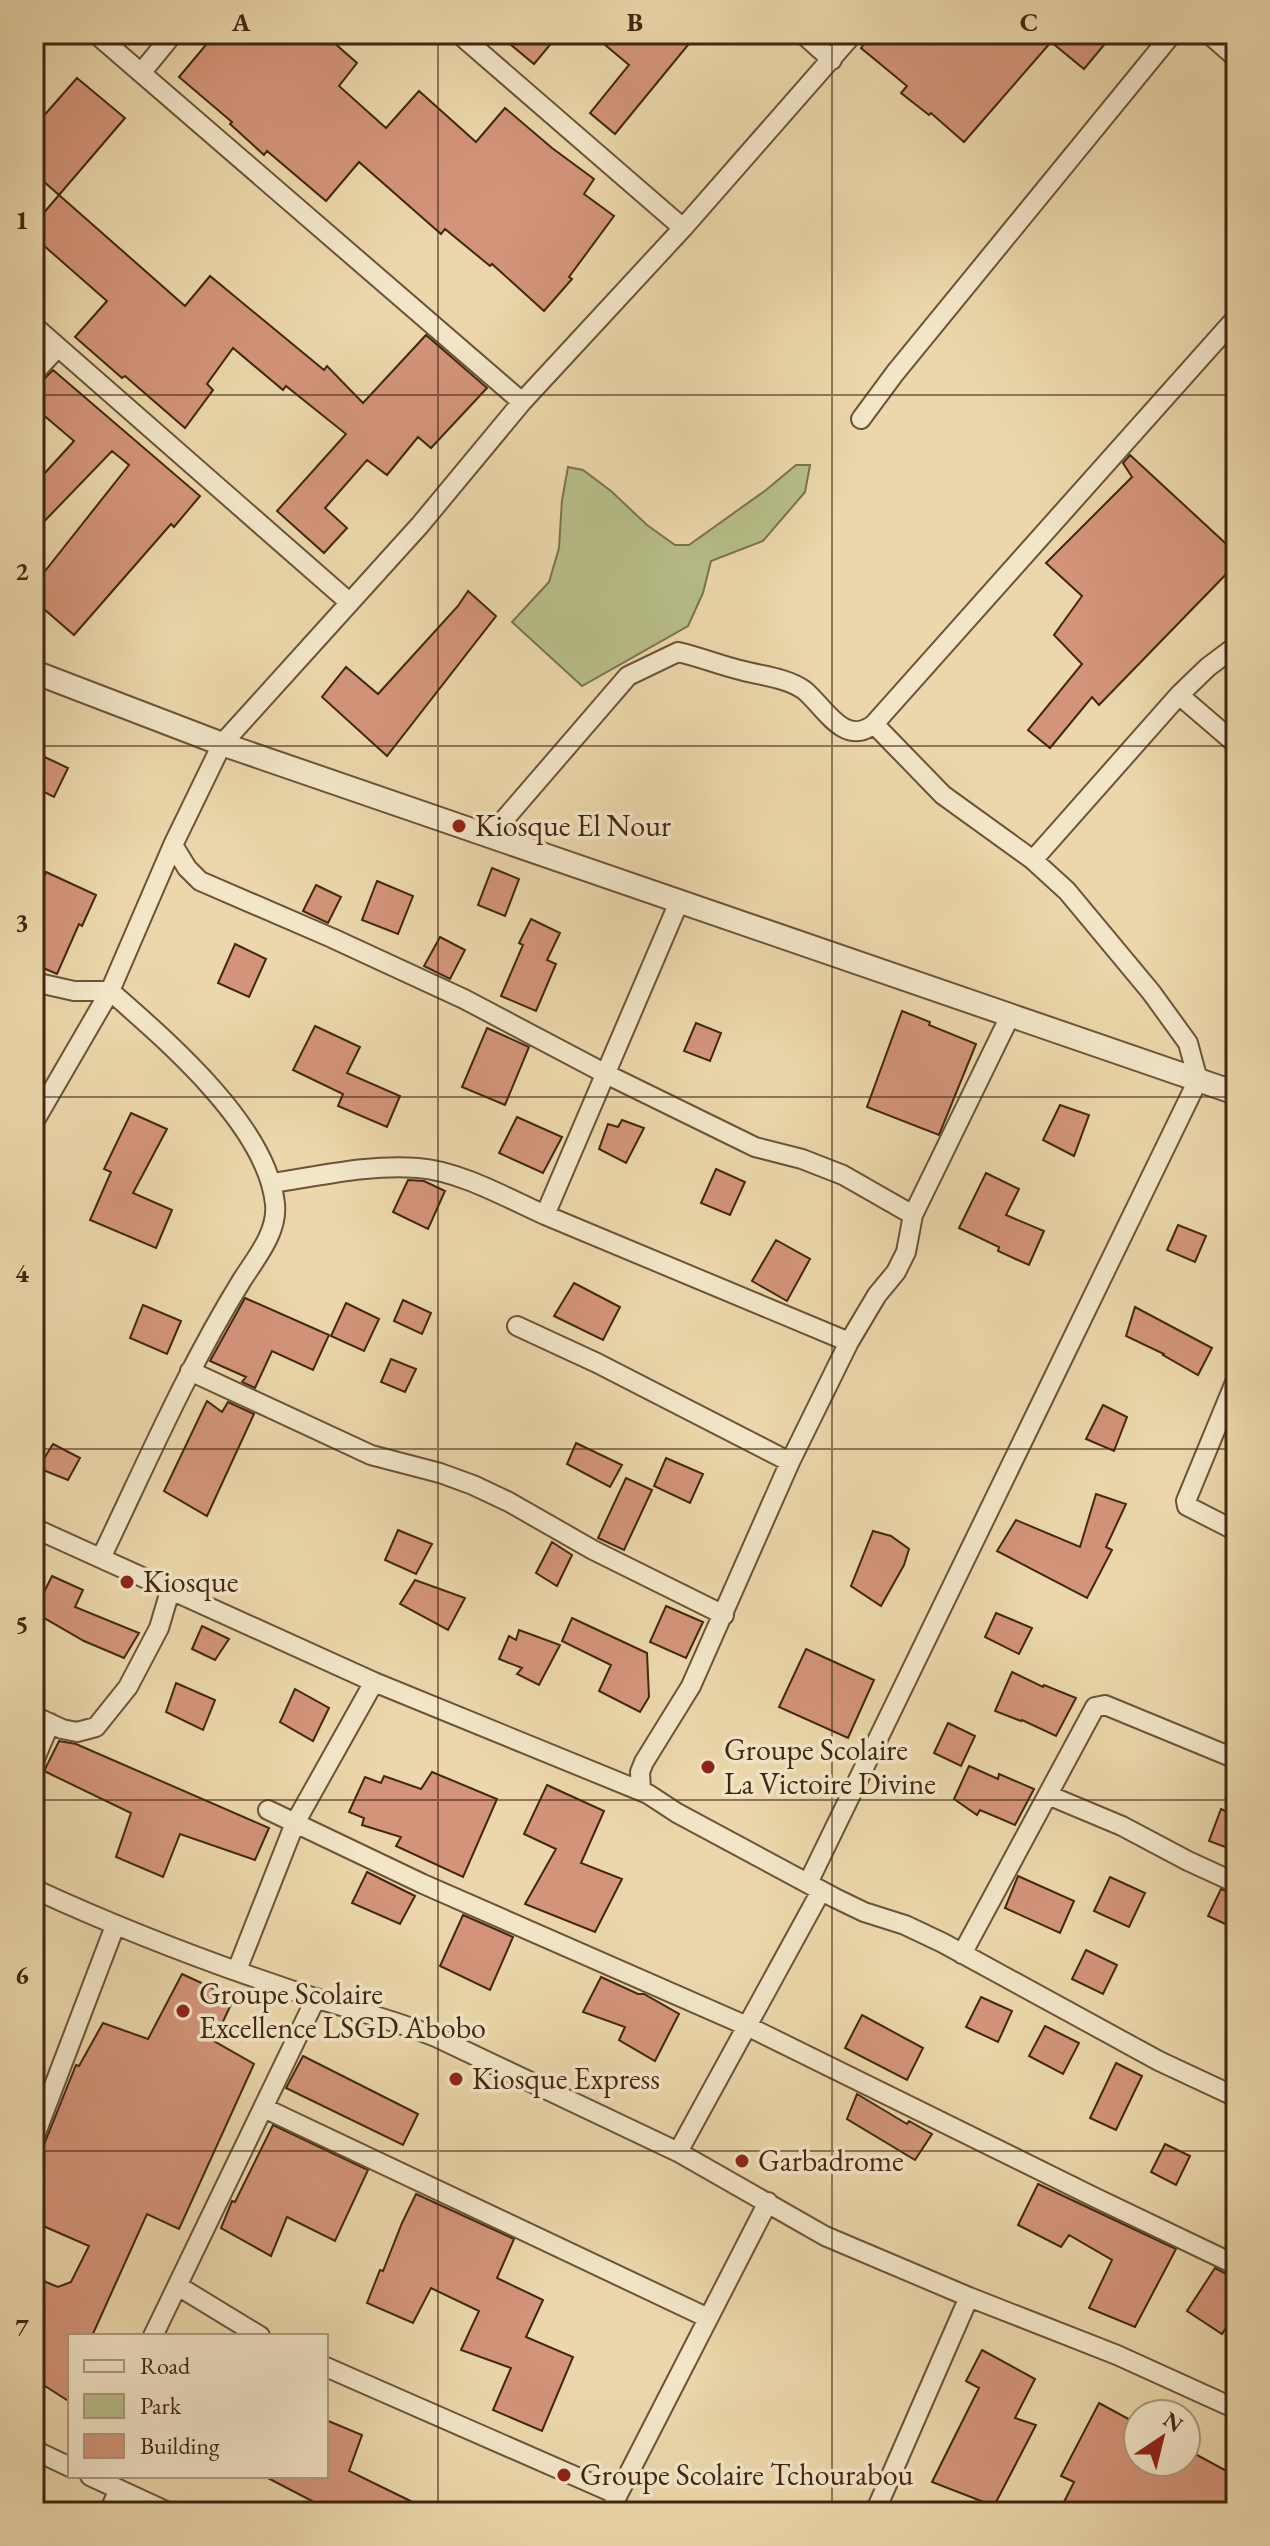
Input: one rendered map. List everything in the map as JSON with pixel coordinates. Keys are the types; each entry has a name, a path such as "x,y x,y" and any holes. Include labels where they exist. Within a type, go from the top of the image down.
{"street":[{"path":"96,34 522,402"},
{"path":"141,73 173,34"},
{"path":"459,34 683,228"},
{"path":"803,34 832,60"},
{"path":"34,1122 110,991 173,845 222,744 420,525 522,402 683,228 853,34"},
{"path":"861,419 895,373 1172,34"},
{"path":"1212,34 1236,55"},
{"path":"490,836 628,676 678,652 741,671 770,676 803,690 841,726 856,732 865,731 1236,318"},
{"path":"34,326 349,602"},
{"path":"34,373 58,347"},
{"path":"1033,860 1179,695 1236,646"},
{"path":"34,672 222,744 1236,1093"},
{"path":"1179,695 1236,744"},
{"path":"678,2152 747,2026 1198,1080 1188,1043 1151,992 1067,891 1033,860 943,795 874,724"},
{"path":"173,845 187,868 200,881 464,999 606,1074 755,1147 802,1159 843,1175 913,1215"},
{"path":"545,1215 679,902"},
{"path":"34,982 74,991 110,991 210,1085 251,1138 272,1183 276,1208 270,1235 214,1324 101,1558"},
{"path":"641,1790 640,1772 644,1762 691,1686 790,1462 849,1342 906,1252 913,1215 1011,1014"},
{"path":"272,1183 382,1167 421,1168 468,1180 849,1342"},
{"path":"517,1326 597,1363 790,1462"},
{"path":"190,1371 371,1455 440,1473 485,1490 593,1550 724,1615"},
{"path":"1236,1380 1186,1501 1187,1506 1236,1531"},
{"path":"34,1528 374,1682 641,1790 677,1813 814,1887 864,1912 905,1925 1159,2061 1236,2097"},
{"path":"34,1761 42,1720 77,1732 96,1727 108,1714 128,1687 159,1628 170,1591"},
{"path":"237,1970 295,1823 374,1682"},
{"path":"962,1954 1095,1707 1105,1705 1236,1759"},
{"path":"1048,1795 1122,1826 1236,1883"},
{"path":"268,1810 423,1884 747,2026 1236,2265"},
{"path":"34,1889 115,1926 316,1998 409,2025 678,2152 825,2236 1117,2355 1236,2409"},
{"path":"34,2138 115,1926"},
{"path":"154,2334 316,1998"},
{"path":"264,2108 708,2318"},
{"path":"609,2512 768,2202"},
{"path":"178,2286 257,2334"},
{"path":"875,2512 969,2297"},
{"path":"328,2368 618,2495"},
{"path":"34,2450 68,2466"},
{"path":"94,2478 168,2512"},
{"path":"109,2512 119,2489"}],"green space":[{"path":"796,465 810,465 805,492 763,541 711,561 703,593 688,626 582,686 512,622 549,582 559,548 568,467 583,470 675,545 689,545"}],"building":[{"path":"215,34 324,34 357,63 339,86 386,128 419,91 476,142 505,108 594,179 584,194 614,216 569,277 572,279 544,311 492,264 490,266 445,229 441,234 359,162 326,201 267,151 264,155 230,124 232,122 179,77"},
{"path":"498,34 559,34 534,64"},
{"path":"592,34 697,34 615,134 590,113 629,65"},
{"path":"872,34 1090,34 1104,45 1084,69 1051,42 964,142 931,113 929,115 901,93 907,86 861,48"},
{"path":"77,78 125,118 59,195 34,173 34,127"},
{"path":"59,195 185,306 210,276 324,370 327,366 363,403 426,335 487,388 431,448 418,437 387,475 367,460 325,508 347,528 324,553 277,511 346,434 286,386 283,390 233,348 207,384 213,390 185,428 125,376 122,378 75,337 107,301 34,237 34,224"},
{"path":"53,370 200,496 174,527 171,524 74,635 45,610 34,623 34,585 129,465 112,451 34,532 34,485 74,441 34,407 34,389"},
{"path":"1130,455 1236,553 1236,564 1099,705 1092,697 1050,748 1028,730 1082,664 1054,635 1082,596 1046,563 1132,477 1123,463"},
{"path":"468,591 496,616 387,756 322,697 346,667 378,694"},
{"path":"34,752 68,768 54,797 34,787"},
{"path":"492,868 519,879 505,916 478,905"},
{"path":"46,872 96,895 82,926 79,924 57,974 34,964 34,900"},
{"path":"377,881 413,896 398,934 362,920"},
{"path":"316,885 341,897 328,923 303,911"},
{"path":"531,919 560,933 547,960 556,964 536,1011 501,996 523,945 519,943"},
{"path":"440,937 465,950 450,979 424,966"},
{"path":"235,944 266,959 249,997 218,983"},
{"path":"902,1011 976,1044 939,1135 867,1107"},
{"path":"696,1023 721,1033 710,1061 684,1051"},
{"path":"315,1026 360,1047 347,1073 400,1096 387,1127 338,1106 343,1094 293,1070"},
{"path":"487,1028 529,1047 505,1105 462,1087"},
{"path":"1060,1105 1089,1115 1074,1156 1043,1140"},
{"path":"131,1113 167,1129 133,1193 172,1210 156,1248 90,1220 111,1172 104,1169"},
{"path":"517,1117 562,1137 543,1173 499,1153"},
{"path":"622,1120 644,1128 626,1163 599,1149 608,1124 618,1127"},
{"path":"716,1169 745,1182 730,1215 701,1203"},
{"path":"986,1173 1019,1189 1006,1215 1044,1231 1029,1265 959,1228"},
{"path":"408,1180 424,1181 445,1191 428,1229 393,1212"},
{"path":"1178,1225 1206,1236 1195,1262 1167,1250"},
{"path":"776,1240 810,1259 787,1301 752,1281"},
{"path":"574,1283 620,1307 603,1340 554,1316"},
{"path":"245,1298 329,1335 313,1370 272,1351 255,1388 242,1382 246,1377 210,1361"},
{"path":"403,1300 431,1313 422,1334 394,1321"},
{"path":"346,1303 379,1319 364,1351 331,1336"},
{"path":"143,1305 181,1321 167,1354 130,1338"},
{"path":"1135,1307 1212,1348 1198,1375 1126,1336"},
{"path":"391,1359 416,1369 405,1392 381,1382"},
{"path":"207,1401 222,1412 228,1402 254,1414 207,1516 164,1491"},
{"path":"1103,1405 1127,1417 1114,1451 1086,1439"},
{"path":"576,1443 622,1465 610,1487 567,1464"},
{"path":"53,1444 80,1458 68,1480 38,1468"},
{"path":"666,1458 703,1474 690,1503 654,1486"},
{"path":"626,1478 652,1490 624,1550 598,1538"},
{"path":"1096,1494 1126,1504 1106,1547 1112,1550 1087,1598 997,1551 1016,1520 1080,1547"},
{"path":"398,1530 432,1544 416,1574 385,1560"},
{"path":"873,1531 891,1536 909,1549 904,1565 881,1606 851,1586"},
{"path":"552,1542 572,1555 557,1586 536,1573"},
{"path":"52,1576 83,1590 75,1607 139,1633 124,1658 84,1641 34,1612"},
{"path":"415,1580 465,1598 448,1630 400,1604"},
{"path":"666,1606 703,1622 686,1658 650,1642"},
{"path":"996,1613 1032,1628 1019,1654 985,1637"},
{"path":"572,1618 647,1653 649,1697 640,1712 599,1691 611,1665 562,1641"},
{"path":"202,1626 229,1639 215,1660 192,1649"},
{"path":"519,1630 560,1645 539,1685 517,1674 522,1668 499,1659 509,1636 516,1640"},
{"path":"806,1649 874,1680 848,1738 779,1707"},
{"path":"1012,1672 1076,1698 1056,1736 995,1711"},
{"path":"176,1683 215,1700 203,1730 166,1712"},
{"path":"295,1689 329,1708 313,1741 280,1722"},
{"path":"948,1723 975,1736 961,1766 934,1753"},
{"path":"59,1741 76,1744 269,1828 255,1860 180,1834 163,1877 116,1857 131,1813 44,1771"},
{"path":"969,1766 998,1779 999,1774 1034,1789 1015,1825 980,1810 977,1815 954,1799"},
{"path":"432,1772 497,1799 463,1877 396,1846 401,1837 362,1825 364,1818 349,1812 365,1777 381,1783 384,1776 421,1789"},
{"path":"547,1785 604,1811 581,1863 622,1879 595,1932 525,1904 556,1849 524,1834"},
{"path":"1221,1809 1236,1816 1236,1851 1209,1841"},
{"path":"367,1872 415,1896 400,1924 352,1903"},
{"path":"1018,1876 1074,1901 1060,1933 1005,1908"},
{"path":"1110,1877 1145,1893 1129,1927 1094,1911"},
{"path":"1221,1889 1236,1895 1236,1929 1208,1916"},
{"path":"463,1915 513,1937 490,1990 440,1966"},
{"path":"1086,1950 1117,1965 1103,1994 1072,1979"},
{"path":"182,1974 234,1998 214,2041 254,2064 179,2229 147,2214 93,2334 68,2334 68,2401 34,2379 34,2277 58,2287 71,2282 89,2246 34,2222 34,2161 45,2142 76,2065 79,2066 103,2023 148,2039"},
{"path":"601,1977 644,1994 679,2014 655,2061 619,2040 625,2027 583,2012"},
{"path":"981,1997 1012,2011 998,2042 966,2027"},
{"path":"862,2015 923,2048 907,2080 845,2048"},
{"path":"1045,2026 1079,2043 1063,2074 1029,2056"},
{"path":"303,2056 418,2114 403,2145 286,2088"},
{"path":"1116,2063 1142,2076 1116,2130 1090,2118"},
{"path":"857,2094 907,2124 909,2121 932,2134 915,2160 847,2119"},
{"path":"273,2125 368,2170 335,2241 287,2217 271,2256 221,2228"},
{"path":"1165,2144 1190,2156 1176,2185 1151,2172"},
{"path":"1038,2184 1176,2249 1135,2327 1089,2308 1112,2260 1069,2235 1061,2247 1018,2225"},
{"path":"416,2194 514,2239 497,2278 543,2300 526,2337 573,2357 542,2431 493,2410 511,2368 461,2350 479,2311 431,2288 413,2323 367,2303"},
{"path":"1215,2268 1236,2279 1236,2313 1222,2334 1187,2311"},
{"path":"982,2350 1035,2379 1015,2418 1036,2425 994,2506 932,2482 979,2388 966,2381"},
{"path":"1099,2403 1122,2415 1122,2478 1202,2478 1202,2458 1236,2476 1236,2512 1059,2512 1074,2482 1061,2476"},
{"path":"328,2421 362,2435 349,2471 433,2512 333,2512 268,2478 328,2478"}],"place":[{"name":"Kiosque El Nour","path":"459,826"},
{"name":"Kiosque","path":"127,1582"},
{"name":"Groupe Scolaire La Victoire Divine","path":"708,1767"},
{"name":"Groupe Scolaire Excellence LSGD Abobo","path":"183,2011"},
{"name":"Kiosque Express","path":"456,2079"},
{"name":"Garbadrome","path":"742,2161"},
{"name":"Groupe Scolaire Tchourabou","path":"564,2475"}]}
